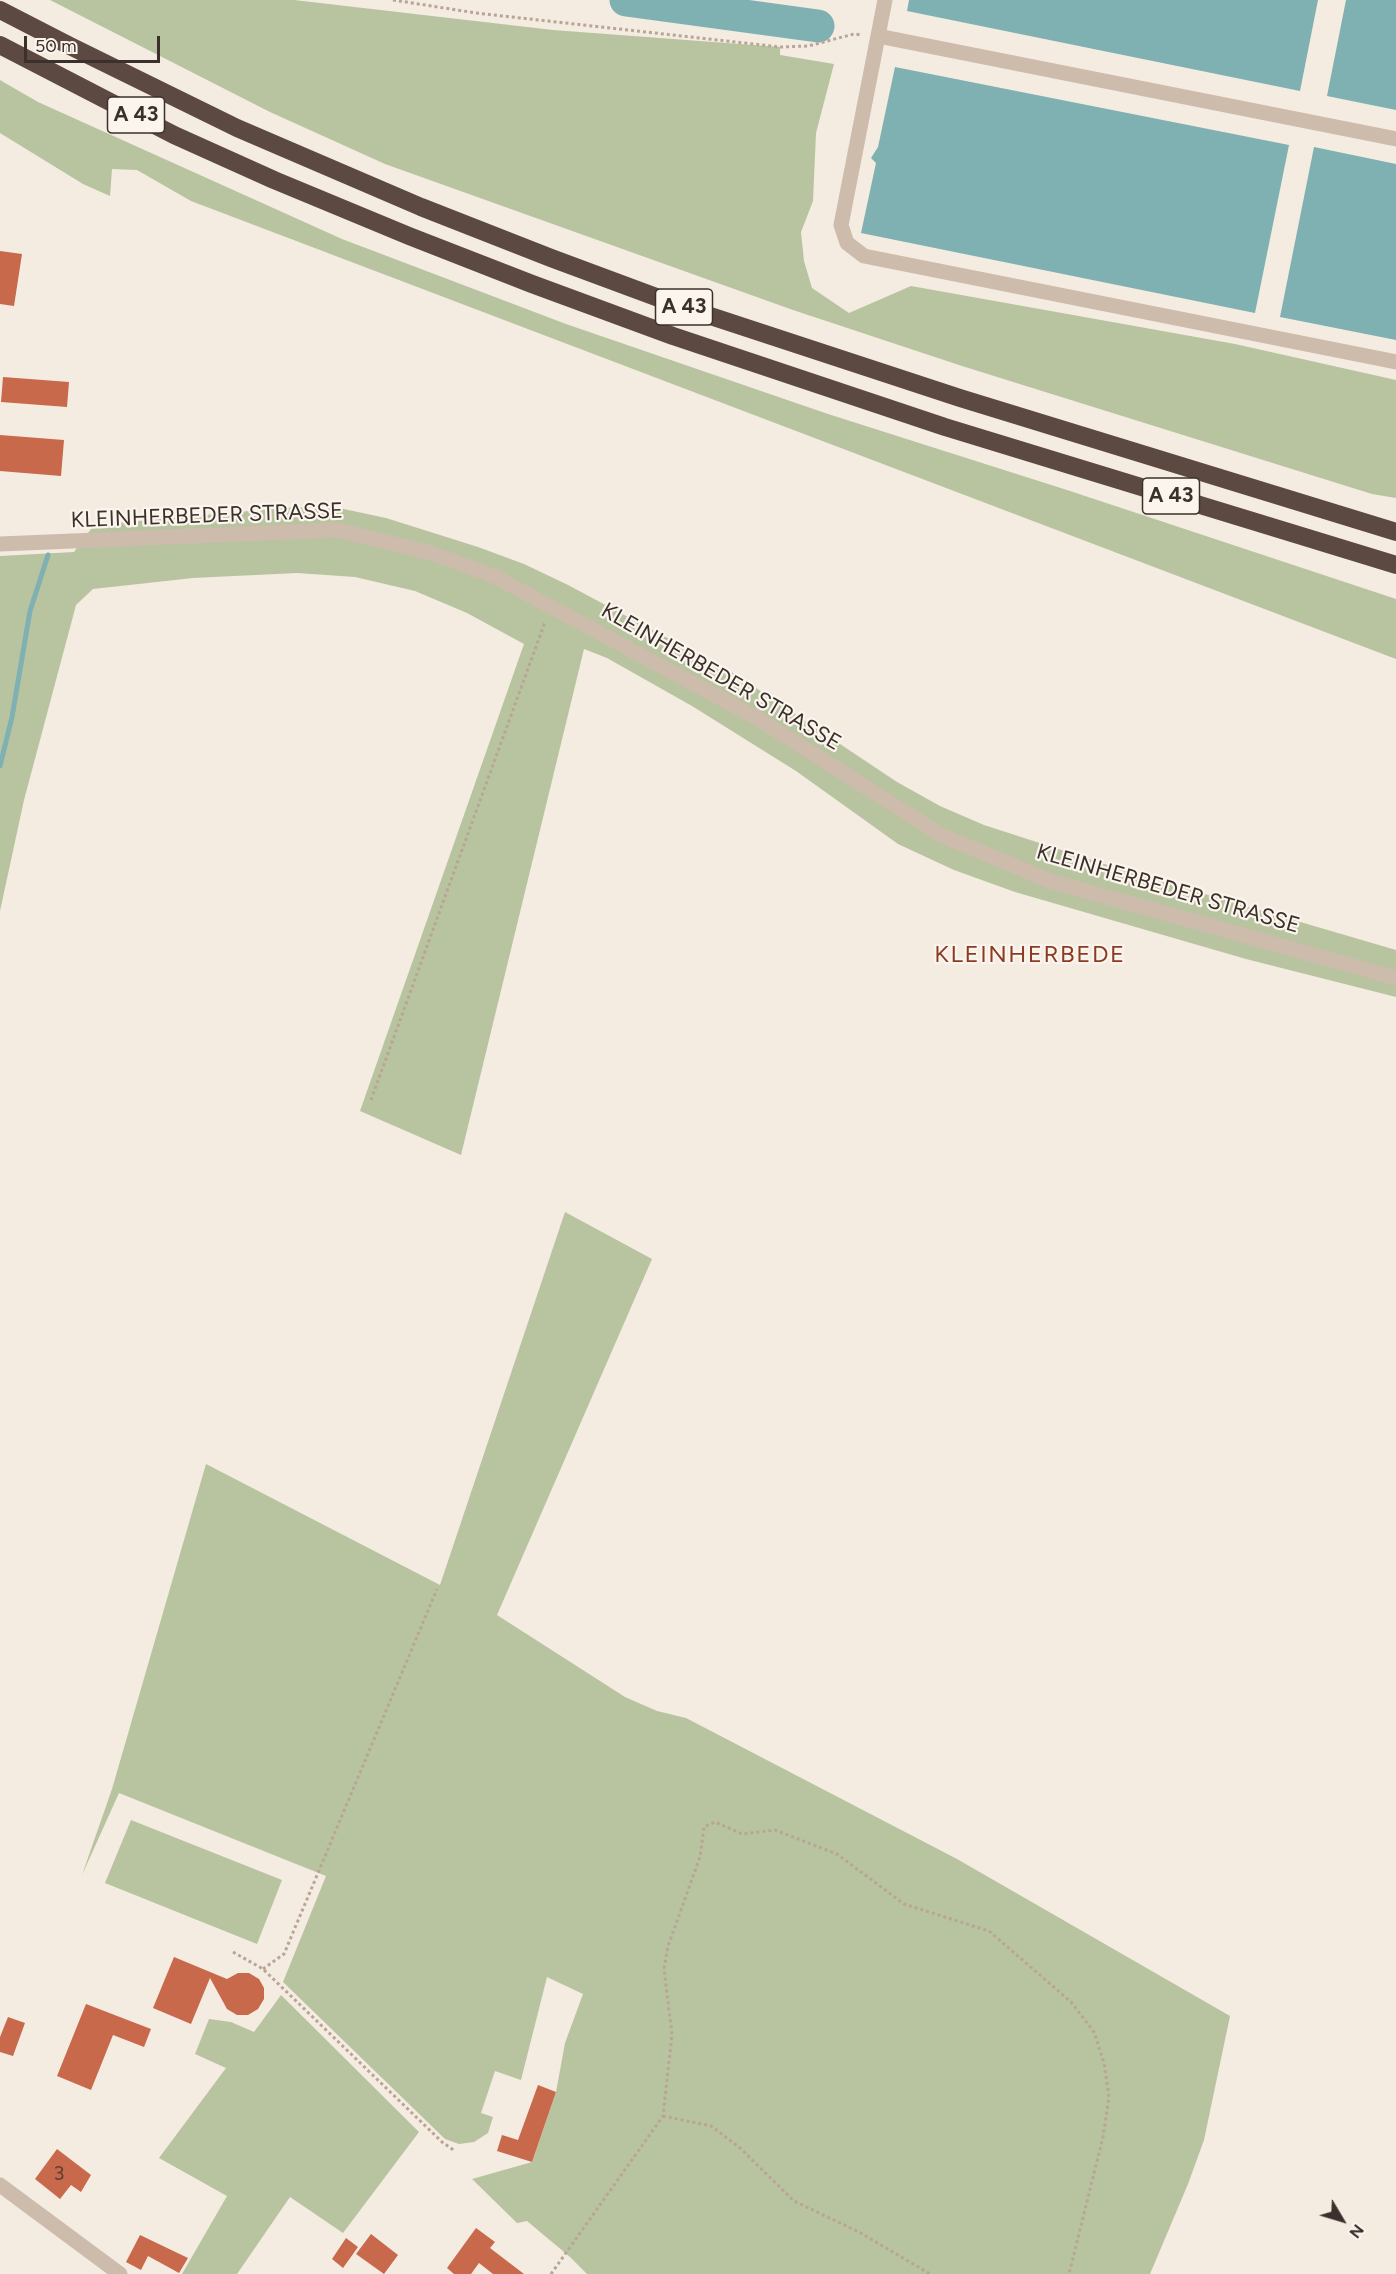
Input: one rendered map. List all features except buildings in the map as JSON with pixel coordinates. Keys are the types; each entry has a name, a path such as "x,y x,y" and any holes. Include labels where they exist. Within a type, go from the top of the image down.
{"highway":[{"name":"A 43","path":"0,10 237,128 421,207 551,258 683,307 960,398 1396,532"},
{"name":"A 43","path":"0,45 174,135 274,180 409,236 554,292 673,336 945,427 1396,565"}],"street":[{"path":"885,0 841,225 847,243 864,256 1396,362"},
{"path":"878,36 1396,139"},
{"name":"KLEINHERBEDER STRASSE","path":"0,544 337,530 431,553 494,576 757,718 942,835 1050,882 1396,978"},
{"path":"0,2185 120,2274"}],"path":[{"path":"393,0 476,13 780,47 808,46 854,34 878,36"},
{"path":"371,1100 526,671 552,607"},
{"path":"263,1969 284,1954 437,1589"},
{"path":"551,2274 663,2116 672,2035 664,1969 668,1947 700,1857 704,1827 715,1822 742,1834 775,1830 837,1854 904,1904 989,1931 1071,2002 1094,2032 1104,2063 1109,2097 1103,2137 1069,2274"},
{"path":"233,1952 263,1969 442,2142 455,2151"},
{"path":"663,2116 711,2126 739,2147 794,2200 849,2227 930,2274"}],"green space":[{"path":"50,0 294,0 553,30 780,47 780,55 834,64 816,133 813,201 801,232 804,261 812,288 849,313 911,286 1235,344 1396,380 1396,498 1372,494 962,366 793,310 385,164 270,112"},
{"path":"0,80 38,102 342,239 566,324 828,414 1396,599 1396,659 191,201 137,170 112,169 110,196 83,184 0,133"},
{"path":"294,507 339,508 386,518 524,564 735,674 897,782 940,806 984,825 1126,871 1396,950 1396,997 1246,959 1015,892 954,870 898,844 796,771 692,706 607,658 584,649 461,1155 360,1111 524,644 467,613 415,591 355,577 297,573 193,578 93,589 76,605 24,800 0,911 0,556 74,552 94,525"},
{"path":"565,1212 652,1259 497,1615 625,1697 657,1711 686,1718 957,1859 1230,2016 1204,2140 1150,2274 587,2274 527,2221 517,2223 472,2179 532,2162 556,2092 565,2043 583,1994 547,1977 521,2080 495,2071 481,2113 493,2117 488,2133 474,2142 459,2144 445,2139 283,1982 326,1876 119,1793 82,1875 112,1789 206,1464 440,1585"},
{"path":"131,1820 282,1880 257,1944 105,1883"},
{"path":"281,1995 419,2132 343,2233 290,2197 237,2274 182,2274 227,2196 159,2158 226,2068 195,2054 209,2019 231,2022 254,2032"}],"water":[{"path":"909,0 1318,0 1300,91 907,11"},
{"path":"1346,0 1396,0 1396,110 1327,96"},
{"path":"895,67 1289,145 1255,313 861,233 876,163 871,158 878,147"},
{"path":"1314,147 1396,164 1396,340 1280,317"}],"waterway":[{"path":"626,0 818,26"},
{"path":"0,766 12,717 30,611 48,555"}],"district":[{"name":"KLEINHERBEDE","path":"1030,955"}]}
